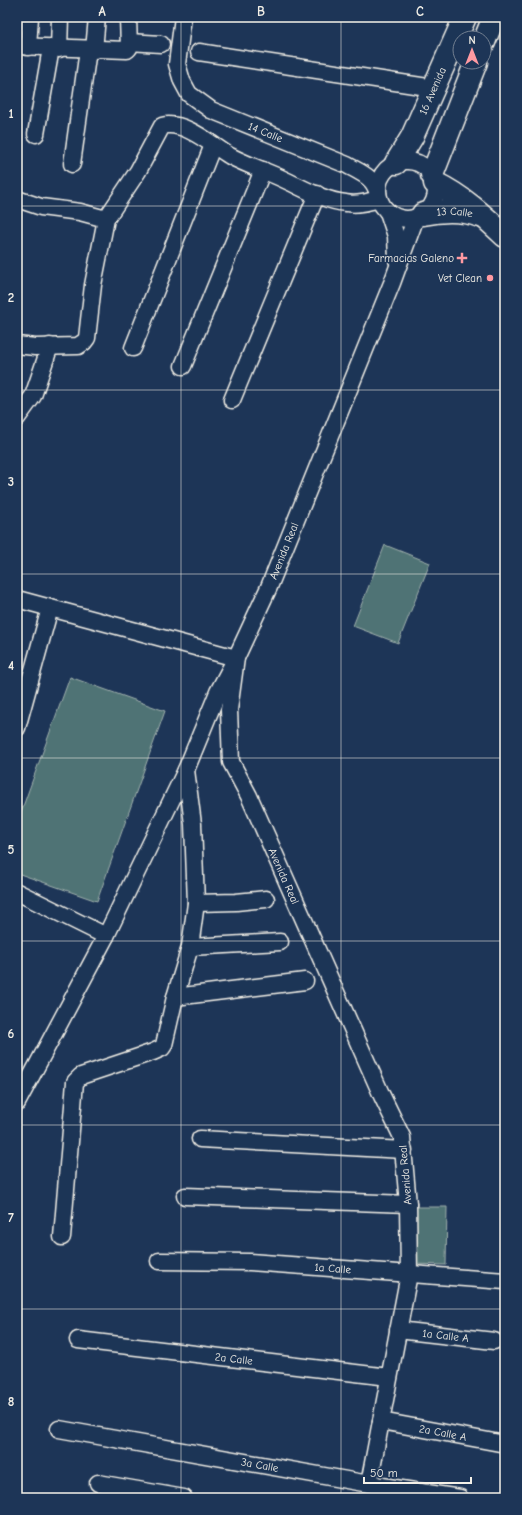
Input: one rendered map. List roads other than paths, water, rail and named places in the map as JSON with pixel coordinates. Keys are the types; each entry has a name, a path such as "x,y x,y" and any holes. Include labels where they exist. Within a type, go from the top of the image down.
{"main road":[{"name":"16 Avenida","path":"393,165 412,137 464,17"},
{"path":"489,30 494,17"},
{"path":"433,179 473,70"},
{"name":"13 Calle","path":"433,179 485,217 505,236"},
{"name":"13 Calle","path":"420,216 437,211 451,210 474,213 485,217"}],"street":[{"path":"30,17 23,47 91,50 127,50 129,48 128,17"},
{"path":"36,134 55,48 60,17"},
{"path":"72,164 97,17"},
{"name":"14 Calle","path":"183,17 177,64 182,81 189,94 211,110 353,166 370,178 374,183 381,202"},
{"path":"129,42 161,44"},
{"path":"199,52 434,88"},
{"path":"17,345 78,346 87,338 93,285 106,219 138,171 162,126 168,124 188,129 231,156 328,199 346,204 381,202"},
{"path":"133,348 213,145"},
{"path":"404,161 414,162 424,167 433,179 436,190 433,204 420,216 401,218 381,202 378,188 381,176 393,165 404,161"},
{"name":"14 Calle","path":"353,166 376,168 393,165"},
{"path":"183,366 263,170"},
{"path":"232,400 317,194"},
{"path":"17,198 42,207 80,212 106,219"},
{"name":"Avenida Real","path":"381,202 394,230 397,248 395,272 392,283"},
{"name":"Avenida Real","path":"369,1484 409,1274 408,1204 402,1137 382,1096 249,796 231,762 229,710 236,658 269,587 420,216"},
{"path":"17,418 33,396 50,346"},
{"path":"17,599 236,658 218,692 186,770 106,936 17,1103"},
{"path":"17,728 50,608"},
{"path":"62,1237 75,1082 81,1076 153,1052 162,1048 164,1045 175,997 190,947 196,903 193,824 186,770"},
{"path":"17,892 106,936"},
{"path":"196,903 236,902 266,899"},
{"path":"190,947 280,942"},
{"path":"175,997 305,981"},
{"path":"200,1139 404,1150"},
{"path":"184,1196 408,1204"},
{"name":"1a Calle","path":"159,1261 250,1262 505,1281"},
{"name":"1a Calle A","path":"398,1330 494,1341"},
{"name":"2a Calle","path":"78,1340 389,1377"},
{"name":"2a Calle A","path":"381,1421 505,1444"},
{"name":"3a Calle","path":"59,1429 369,1484 420,1495 460,1498"},
{"path":"98,1483 184,1498"}],"place":[{"name":"Farmacias Galeno","path":"462,258"},
{"name":"Vet Clean","path":"490,278"}]}
